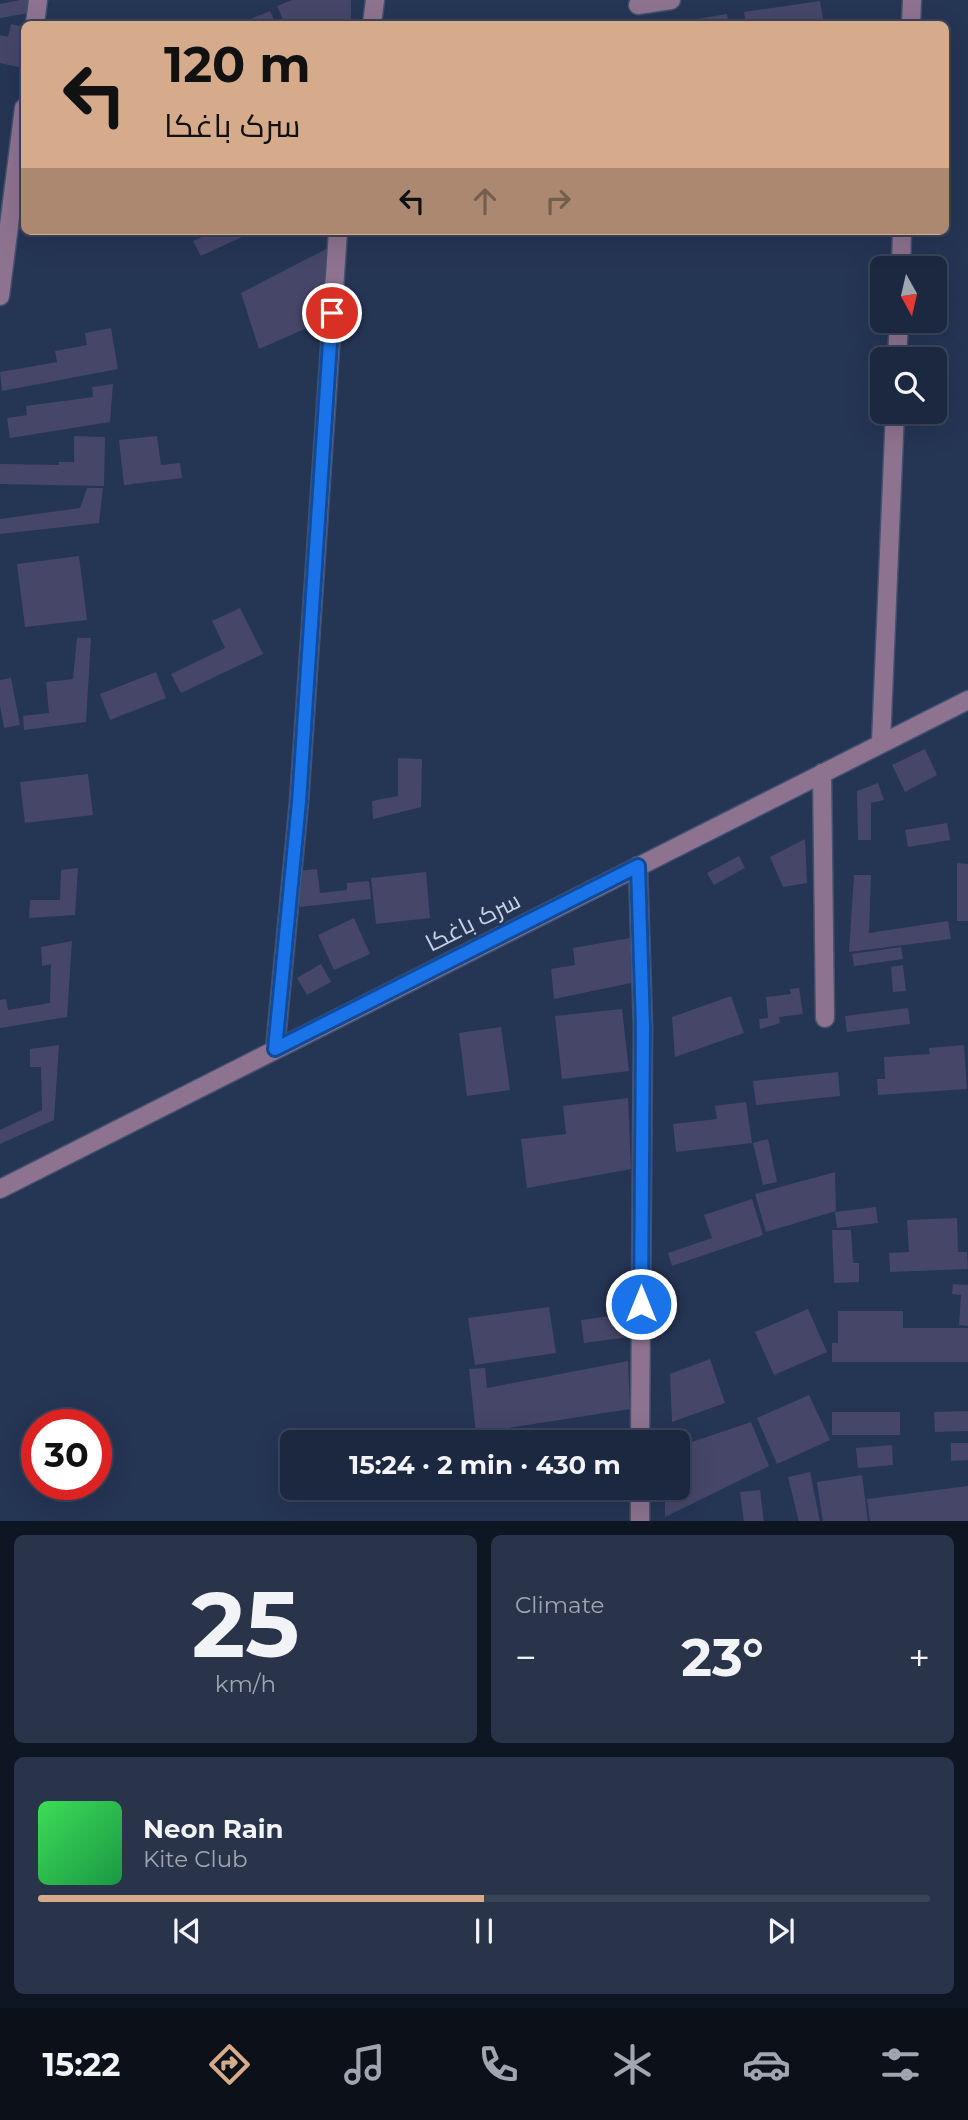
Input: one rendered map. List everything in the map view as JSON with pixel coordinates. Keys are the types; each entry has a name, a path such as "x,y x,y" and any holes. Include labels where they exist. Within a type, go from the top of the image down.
{"street":[{"path":"35,21 38,0"},
{"path":"372,21 375,0"},
{"path":"639,5 671,0"},
{"path":"911,21 912,0"},
{"path":"0,296 21,132"},
{"path":"275,1049 299,802 338,235"},
{"path":"901,256 902,235"},
{"path":"881,743 894,424"},
{"name":"سرک باغکا","path":"0,1189 968,700"},
{"path":"822,773 825,1018"},
{"path":"638,866 643,1027 640,1430"},
{"path":"640,1500 640,1521"}],"building":[{"path":"36,0 35,12 0,18 0,4"},
{"path":"292,0 351,0 351,21 284,21 277,6"},
{"path":"820,1 823,21 746,21 744,12"},
{"path":"270,11 275,21 245,21"},
{"path":"727,14 728,21 684,21"},
{"path":"11,24 21,26 21,68 0,63 0,35 8,37"},
{"path":"206,235 246,235 201,256 193,241"},
{"path":"328,248 323,321 259,349 241,293"},
{"path":"111,328 118,369 2,391 0,372 57,362 55,351 87,345 85,333"},
{"path":"113,384 110,422 10,438 7,418 27,415 26,406 93,397 92,387"},
{"path":"74,436 105,437 104,486 0,484 0,464 59,465 59,462 74,462"},
{"path":"157,436 161,465 180,463 182,478 124,485 119,440"},
{"path":"87,488 103,488 99,523 0,534 0,519 80,508"},
{"path":"79,556 87,620 25,627 17,564"},
{"path":"240,608 263,654 181,693 171,674 225,648 212,621"},
{"path":"77,638 91,638 86,722 24,730 23,716 49,713 46,682 73,679"},
{"path":"156,672 166,698 110,720 100,694"},
{"path":"11,678 20,725 4,728 0,680"},
{"path":"925,749 937,775 905,792 892,765"},
{"path":"398,758 422,759 421,807 373,819 372,801 398,796"},
{"path":"88,774 93,815 25,823 20,782"},
{"path":"878,783 884,800 871,803 871,840 858,840 857,791"},
{"path":"947,823 950,840 908,847 905,830"},
{"path":"805,839 807,883 783,887 770,857"},
{"path":"739,856 745,868 714,885 707,873"},
{"path":"957,863 968,864 968,921 957,921"},
{"path":"78,868 75,915 29,918 30,900 60,900 61,870"},
{"path":"317,869 320,893 347,890 347,883 369,881 371,899 300,907 296,871"},
{"path":"426,872 430,918 376,924 371,878"},
{"path":"854,875 871,875 869,933 948,921 951,939 849,952"},
{"path":"354,918 370,954 334,970 318,935"},
{"path":"630,938 631,983 554,999 551,969 575,965 573,948"},
{"path":"72,941 67,1017 0,1028 0,1000 6,999 8,1010 50,1003 51,964 42,966 41,947"},
{"path":"901,947 903,959 854,966 852,954"},
{"path":"321,964 331,982 307,995 297,978"},
{"path":"903,965 906,991 893,992 891,967"},
{"path":"799,988 803,1014 779,1017 780,1023 760,1029 759,1019 768,1018 766,997 791,994 790,989"},
{"path":"731,996 744,1033 675,1057 672,1017"},
{"path":"908,1008 910,1024 847,1032 845,1016"},
{"path":"622,1009 629,1071 562,1079 555,1016"},
{"path":"501,1027 510,1090 467,1096 459,1033"},
{"path":"59,1045 54,1120 0,1144 0,1130 42,1110 41,1067 30,1067 30,1049"},
{"path":"964,1045 967,1089 878,1095 877,1079 885,1079 884,1057 930,1054 929,1048"},
{"path":"838,1072 840,1096 756,1105 753,1081"},
{"path":"628,1098 631,1169 527,1188 521,1139 566,1134 563,1106"},
{"path":"746,1102 752,1143 676,1152 673,1124 717,1119 715,1106"},
{"path":"768,1139 777,1182 763,1185 753,1143"},
{"path":"835,1172 836,1211 766,1232 755,1194"},
{"path":"752,1199 763,1235 672,1266 668,1253 712,1238 704,1215"},
{"path":"876,1207 878,1223 837,1228 835,1212"},
{"path":"957,1218 958,1252 967,1252 968,1269 890,1272 889,1253 909,1252 907,1220"},
{"path":"832,1230 851,1230 853,1263 859,1263 859,1282 834,1283"},
{"path":"953,1284 968,1285 968,1326 959,1325 961,1295 952,1294"},
{"path":"549,1307 556,1353 475,1365 468,1318"},
{"path":"808,1309 827,1352 774,1375 755,1332"},
{"path":"838,1311 903,1311 903,1328 968,1328 968,1362 832,1362 832,1343 838,1343"},
{"path":"625,1314 629,1337 584,1343 581,1320"},
{"path":"710,1359 725,1403 672,1422 670,1374"},
{"path":"628,1361 630,1409 495,1430 476,1430 469,1369 485,1368 487,1388"},
{"path":"809,1395 830,1440 777,1464 757,1418"},
{"path":"968,1411 968,1431 935,1432 934,1412"},
{"path":"832,1412 900,1412 900,1435 832,1435"},
{"path":"751,1422 769,1466 665,1517 665,1500 690,1500 690,1443"},
{"path":"951,1443 968,1443 968,1460 951,1461"},
{"path":"892,1445 893,1465 858,1468 856,1448"},
{"path":"810,1472 820,1521 799,1521 788,1477"},
{"path":"862,1475 868,1521 823,1521 817,1482"},
{"path":"968,1486 968,1521 870,1521 867,1499"},
{"path":"760,1490 764,1521 744,1521 740,1492"}],"route":[{"path":"332,313 299,802 275,1049 638,866 643,1027 641,1304"}]}
